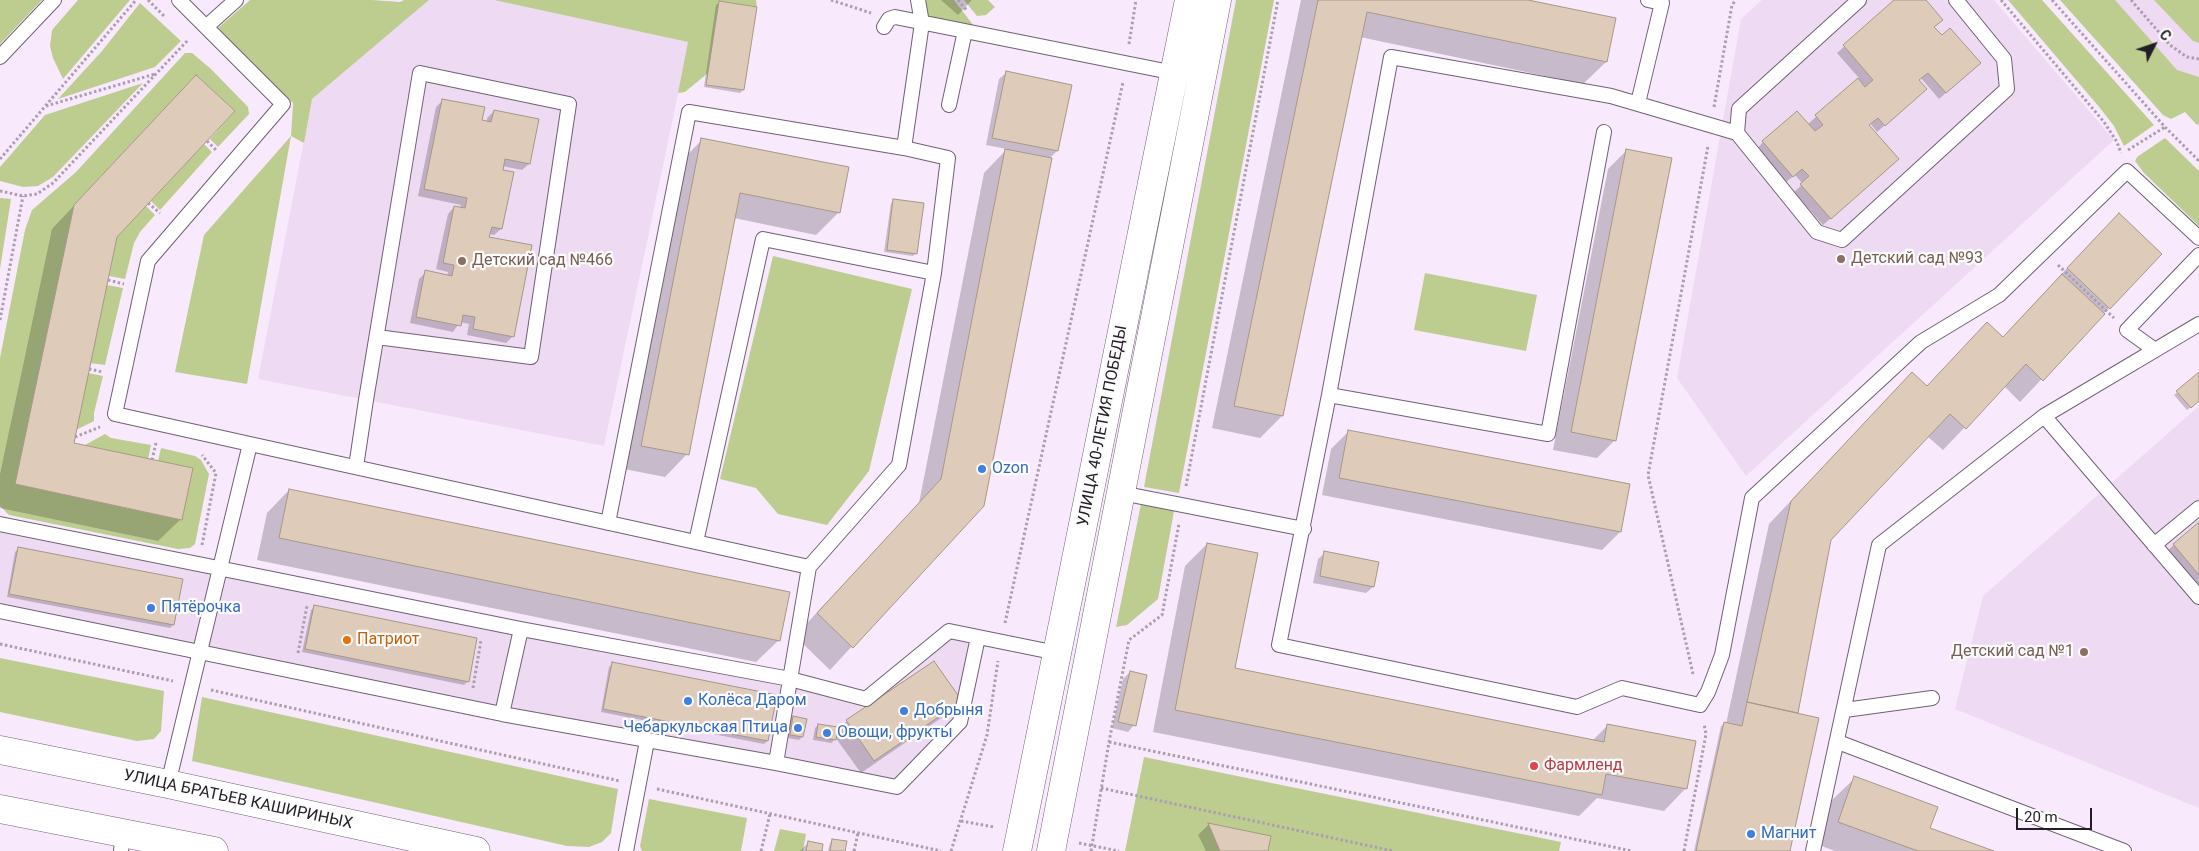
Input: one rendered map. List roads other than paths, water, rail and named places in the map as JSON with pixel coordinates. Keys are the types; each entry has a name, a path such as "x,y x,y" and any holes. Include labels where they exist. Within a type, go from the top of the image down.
{"street":[{"name":"УЛИЦА 40-ЛЕТИЯ ПОБЕДЫ","path":"1017,851 1189,0"},
{"name":"УЛИЦА 40-ЛЕТИЯ ПОБЕДЫ","path":"1051,851 1218,0"},
{"path":"1175,73 1202,78"},
{"name":"УЛИЦА БРАТЬЕВ КАШИРИНЫХ","path":"0,750 168,784 476,851"},
{"path":"0,809 122,842 214,851"}],"lane":[{"path":"0,57 54,0"},
{"path":"179,0 283,104 148,261 115,414 809,567"},
{"path":"206,27 236,0"},
{"path":"904,148 922,23 918,0"},
{"path":"1638,103 1664,2 1648,0"},
{"path":"1737,133 1739,109 1860,0"},
{"path":"1956,0 2004,59 2008,89 1842,240 1817,232 1737,133 1611,96 1391,57 1304,529 1279,645 1577,706 1622,688 1700,705 1708,692 1722,656 1752,498 1921,342 1999,295 2127,171 2199,238"},
{"path":"886,23 895,17 1175,73"},
{"path":"949,105 965,31"},
{"path":"356,467 377,337 420,73 569,104 531,357 377,337"},
{"path":"608,523 689,112 904,148 948,158 934,273 899,465 809,567 776,763"},
{"path":"1329,395 1548,434 1604,132"},
{"path":"696,542 763,239 934,273"},
{"path":"2155,350 2127,330 2199,255"},
{"path":"1813,851 1845,710 1879,545 2044,416 2199,324"},
{"path":"2044,416 2199,597"},
{"path":"168,784 250,444"},
{"path":"1122,493 1304,529"},
{"path":"2154,545 2199,508"},
{"path":"0,524 199,562 521,629 790,679 866,699 949,631 1057,653"},
{"path":"0,611 502,714 776,763 897,787 960,722 978,637"},
{"path":"502,714 521,629"},
{"path":"1845,710 1932,698"},
{"path":"626,851 647,741"},
{"path":"1838,742 2124,851"}],"place":[{"name":"Детский сад №93","path":"1841,259"},
{"name":"Детский сад №466","path":"462,261"},
{"name":"Ozon","path":"982,469"},
{"name":"Пятёрочка","path":"151,608"},
{"name":"Патриот","path":"347,640"},
{"name":"Детский сад №1","path":"2084,652"},
{"name":"Колёса Даром","path":"688,701"},
{"name":"Добрыня","path":"904,711"},
{"name":"Чебаркульская Птица","path":"798,728"},
{"name":"Овощи, фрукты","path":"827,733"},
{"name":"Фармленд","path":"1534,766"},
{"name":"Магнит","path":"1751,834"}]}
